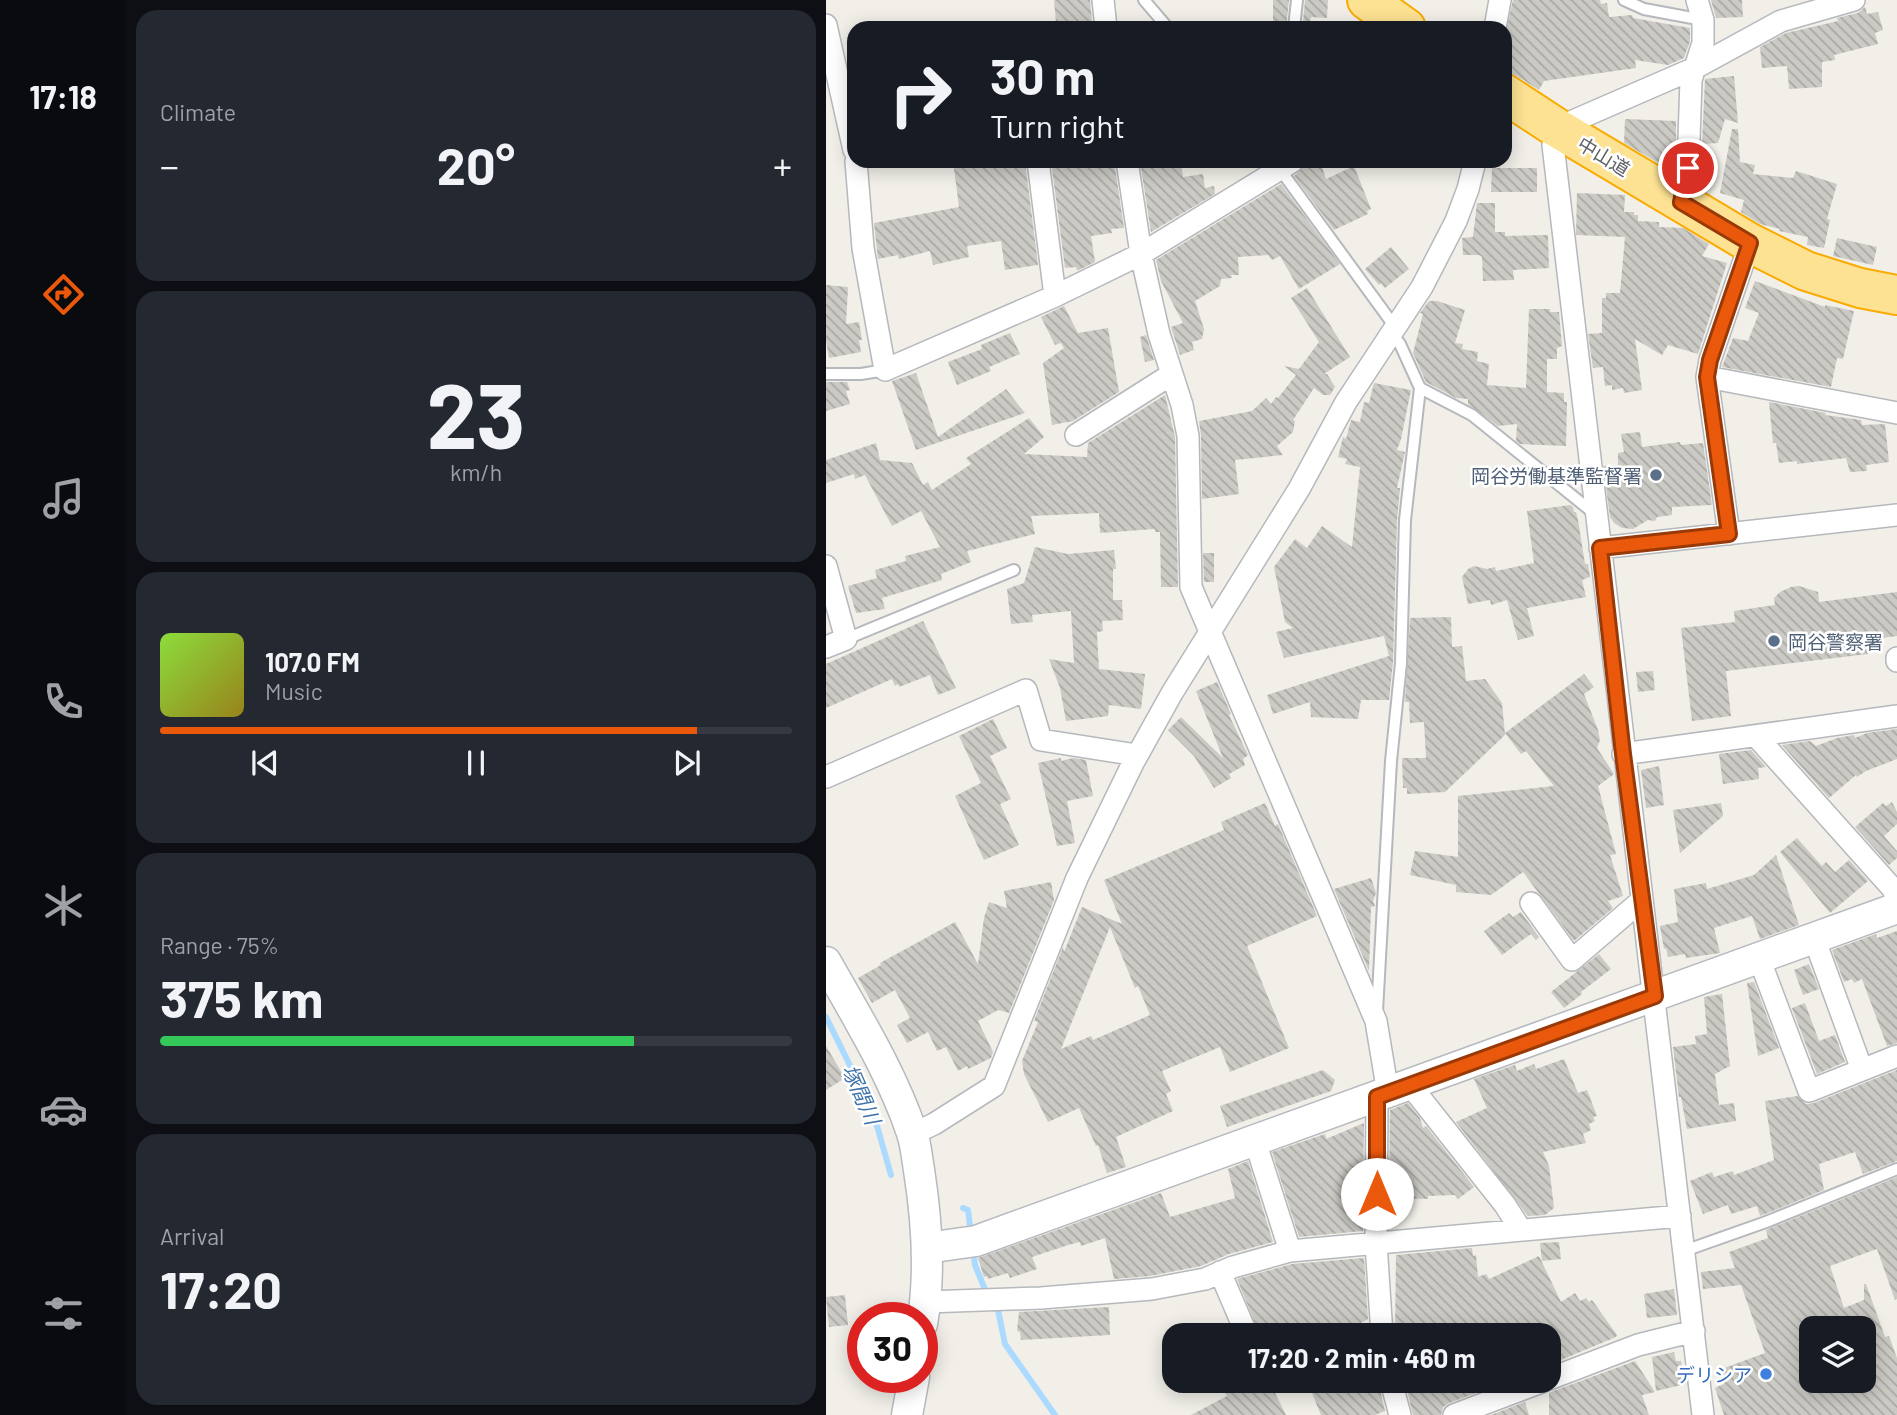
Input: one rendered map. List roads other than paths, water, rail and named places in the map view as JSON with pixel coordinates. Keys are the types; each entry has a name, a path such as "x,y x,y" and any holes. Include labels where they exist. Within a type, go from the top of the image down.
{"highway":[{"path":"1367,0 1396,21"},
{"name":"中山道","path":"1512,99 1750,243 1806,271 1860,288 1897,295"}],"street":[{"path":"1103,0 1105,21"},
{"path":"1496,21 1500,0"},
{"path":"1703,1415 1553,145 1557,128 1695,68 1781,21 1854,0"},
{"path":"1681,202 1688,168 1690,99 1695,68 1703,43 1700,10"},
{"path":"826,25 847,119"},
{"path":"857,168 863,248 885,370 1055,296 1141,254 1277,168"},
{"path":"1039,168 1055,296"},
{"path":"1128,168 1141,254 1159,334 1182,405 1188,436 1191,587 1377,1021 1392,1092 1376,1243 1381,1323"},
{"path":"913,1134 934,1124 994,1086 1077,878 1137,755 1172,693 1299,489 1346,402 1422,287 1456,221 1473,168"},
{"path":"1729,534 1707,377 1710,360 1750,243"},
{"path":"1076,435 1172,374"},
{"path":"1707,377 1897,413"},
{"path":"1600,548 1897,515"},
{"path":"826,566 846,639 826,647"},
{"path":"826,777 1026,690 1041,740 1137,755"},
{"path":"1623,754 1897,716"},
{"path":"1756,736 1893,889 1897,899"},
{"path":"1531,904 1572,960 1642,900"},
{"path":"927,1248 971,1242 1897,908"},
{"path":"1814,938 1862,1070"},
{"path":"1759,958 1809,1091 1897,1056"},
{"path":"826,962 880,1059 913,1134 922,1189 927,1248 925,1302"},
{"path":"1392,1092 1505,1205 1521,1230"},
{"path":"1255,1141 1290,1251"},
{"path":"938,1311 1041,1298 1152,1289 1205,1279 1290,1251 1680,1216"},
{"path":"1220,1272 1242,1323"},
{"path":"1561,1374 1638,1345 1694,1331"},
{"path":"907,1415 911,1393"},
{"path":"1392,1393 1393,1411"},
{"path":"1454,1415 1512,1393"}],"lane":[{"path":"1144,0 1162,21"},
{"path":"1295,21 1297,0"},
{"path":"1624,0 1644,9 1700,10"},
{"path":"1286,168 1393,330 1420,388 1405,520 1401,663 1391,761 1377,1021"},
{"path":"826,374 861,374 885,370"},
{"path":"1420,388 1472,415 1595,514"},
{"path":"846,639 1014,570"},
{"path":"1684,1251 1897,1170"}],"waterway":[{"name":"塚間川","path":"826,1017 873,1112 891,1175"},
{"name":"塚間川","path":"963,1208 968,1210 971,1234"},
{"name":"塚間川","path":"973,1248 975,1265 984,1287"},
{"name":"塚間川","path":"998,1310 1005,1344 1055,1415"}],"place":[{"name":"岡谷労働基準監督署","path":"1656,475"},
{"name":"岡谷警察署","path":"1774,641"},
{"name":"デリシア","path":"1766,1374"}]}
